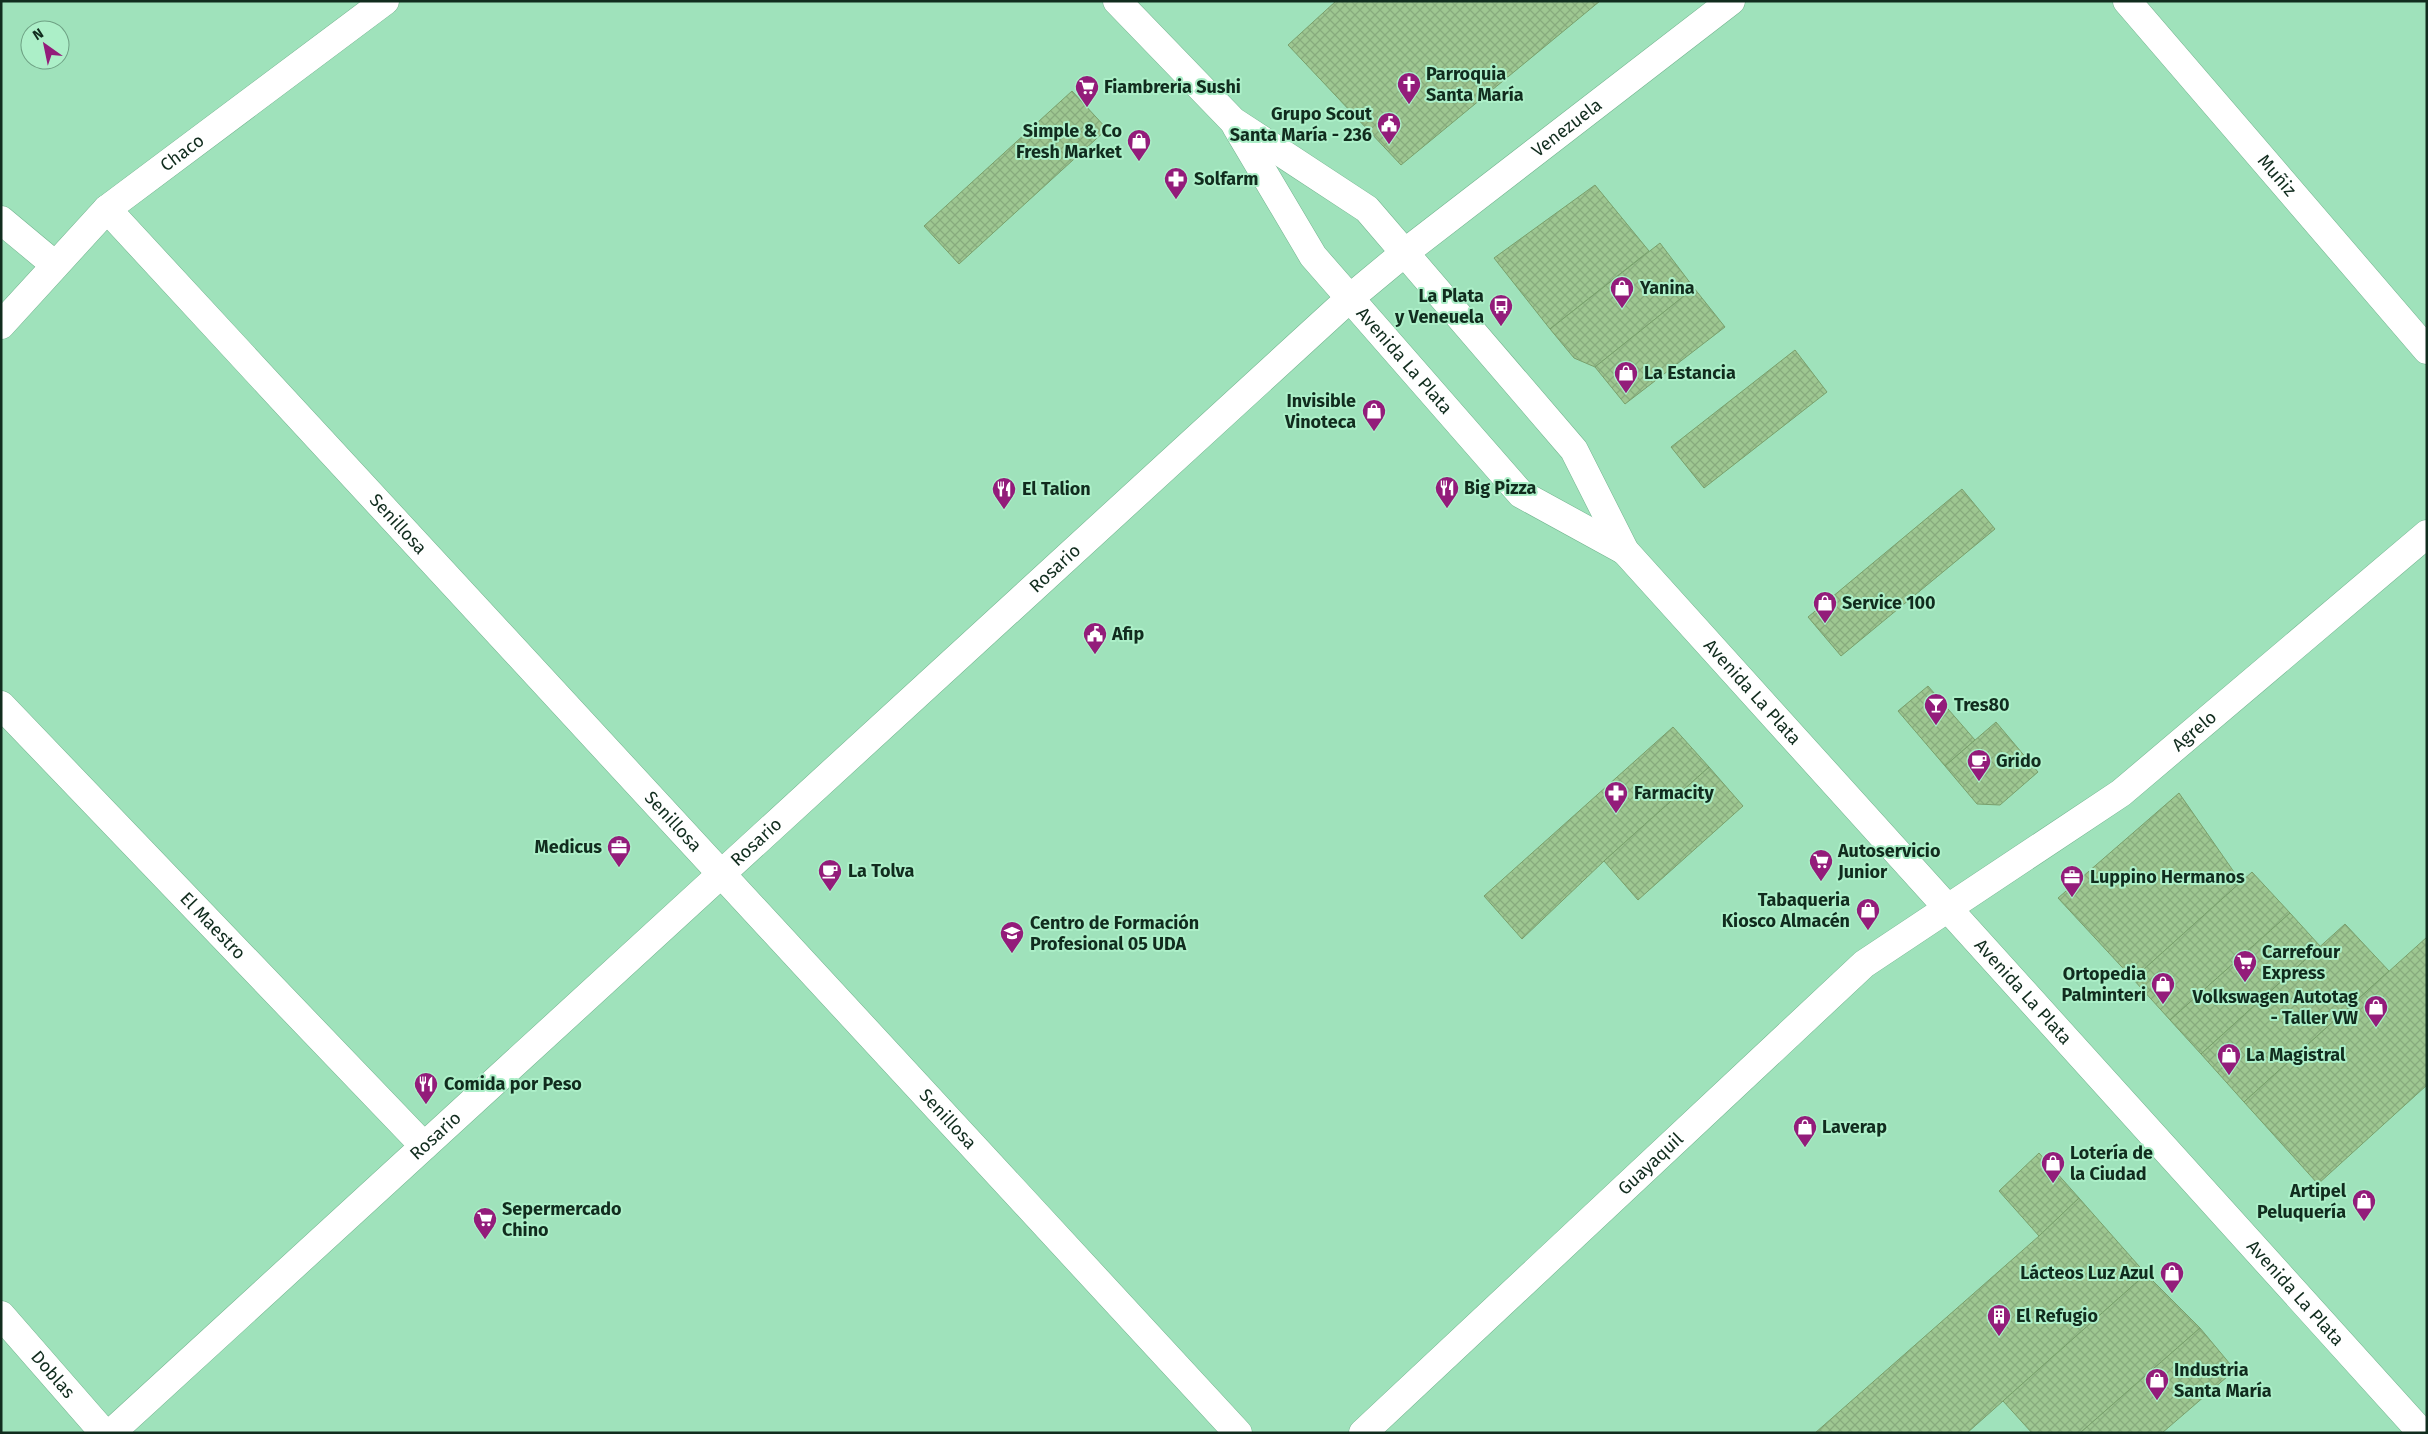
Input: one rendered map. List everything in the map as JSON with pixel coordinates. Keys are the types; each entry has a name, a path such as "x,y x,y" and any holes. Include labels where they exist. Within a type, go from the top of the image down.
{"street":[{"name":"Chaco","path":"1,325 54,264 107,209 384,1"},
{"name":"Avenida La Plata","path":"1117,1 1233,121 1367,209 1403,254 1574,450 1626,551 2422,1433"},
{"name":"Venezuela","path":"1403,254 1731,1"},
{"name":"Muñiz","path":"2127,1 2427,350"},
{"name":"Avenida La Plata","path":"1233,121 1313,256 1521,494 1626,551"},
{"name":"Senillosa","path":"107,209 723,873 1238,1433"},
{"path":"1,220 54,264"},
{"name":"Rosario","path":"112,1433 1350,298 1403,254"},
{"name":"Agrelo","path":"1947,908 2121,793 2427,534"},
{"name":"El Maestro","path":"1,705 424,1146"},
{"name":"Guayaquil","path":"1363,1433 1864,964 1947,908"},
{"name":"Doblas","path":"1,1316 104,1433"}],"building":[{"name":"Parroquia Santa María","path":"1336,1 1600,1 1401,165 1288,45"},
{"path":"1072,91 1107,129 959,264 924,226"},
{"path":"1595,185 1649,251 1550,329 1494,258"},
{"name":"Yanina","path":"1660,243 1694,288 1595,367 1574,358 1550,329"},
{"path":"1694,288 1725,327 1625,404 1595,367"},
{"path":"1795,350 1827,392 1704,488 1671,447"},
{"path":"1962,489 1995,529 1841,656 1808,617"},
{"name":"Tres80","path":"1928,686 1975,740 1945,766 1898,711"},
{"path":"1996,722 2038,772 2000,805 1977,804 1945,766"},
{"name":"Farmacity","path":"1673,727 1709,767 1604,861 1522,939 1484,896"},
{"path":"1709,767 1743,806 1638,900 1604,861"},
{"path":"2179,793 2241,882 2133,979 2058,898"},
{"path":"2252,872 2290,913 2170,1020 2133,979"},
{"name":"Carrefour Express","path":"2290,913 2320,946 2201,1054 2170,1020"},
{"path":"2345,924 2389,971 2244,1102 2201,1054"},
{"name":"Volkswagen Autotag - Taller VW","path":"2427,937 2427,1085 2318,1184 2244,1102"},
{"path":"2039,1153 2079,1198 2039,1236 1999,1191"},
{"name":"El Refugio","path":"2079,1198 2146,1274 1967,1433 1815,1433 2039,1236"},
{"path":"2146,1274 2200,1328 2080,1433 2032,1433 2003,1401"},
{"name":"Industria Santa María","path":"2200,1328 2235,1370 2162,1433 2080,1433"}],"place":[{"name":"Parroquia Santa María","path":"1409,105"},
{"name":"Fiambreria Sushi","path":"1087,108"},
{"name":"Grupo Scout Santa María - 236","path":"1389,145"},
{"name":"Simple & Co Fresh Market","path":"1139,162"},
{"name":"Solfarm","path":"1176,200"},
{"name":"Yanina","path":"1622,309"},
{"name":"La Plata y Veneuela","path":"1501,327"},
{"name":"La Estancia","path":"1626,394"},
{"name":"Invisible Vinoteca","path":"1374,432"},
{"name":"Big Pizza","path":"1447,509"},
{"name":"El Talion","path":"1004,510"},
{"name":"Service 100","path":"1825,624"},
{"name":"Afip","path":"1095,655"},
{"name":"Tres80","path":"1936,726"},
{"name":"Grido","path":"1979,782"},
{"name":"Farmacity","path":"1616,814"},
{"name":"Medicus","path":"619,868"},
{"name":"Autoservicio Junior","path":"1821,882"},
{"name":"La Tolva","path":"830,892"},
{"name":"Luppino Hermanos","path":"2072,898"},
{"name":"Tabaqueria Kiosco Almacén","path":"1868,931"},
{"name":"Centro de Formación Profesional 05 UDA","path":"1012,954"},
{"name":"Carrefour Express","path":"2245,983"},
{"name":"Ortopedia Palminteri","path":"2163,1005"},
{"name":"Volkswagen Autotag - Taller VW","path":"2376,1028"},
{"name":"La Magistral","path":"2229,1076"},
{"name":"Comida por Peso","path":"426,1105"},
{"name":"Laverap","path":"1805,1148"},
{"name":"Lotería de la Ciudad","path":"2053,1184"},
{"name":"Artipel Peluquería","path":"2364,1222"},
{"name":"Sepermercado Chino","path":"485,1240"},
{"name":"Lácteos Luz Azul","path":"2172,1294"},
{"name":"El Refugio","path":"1999,1337"},
{"name":"Industria Santa María","path":"2157,1401"}]}
